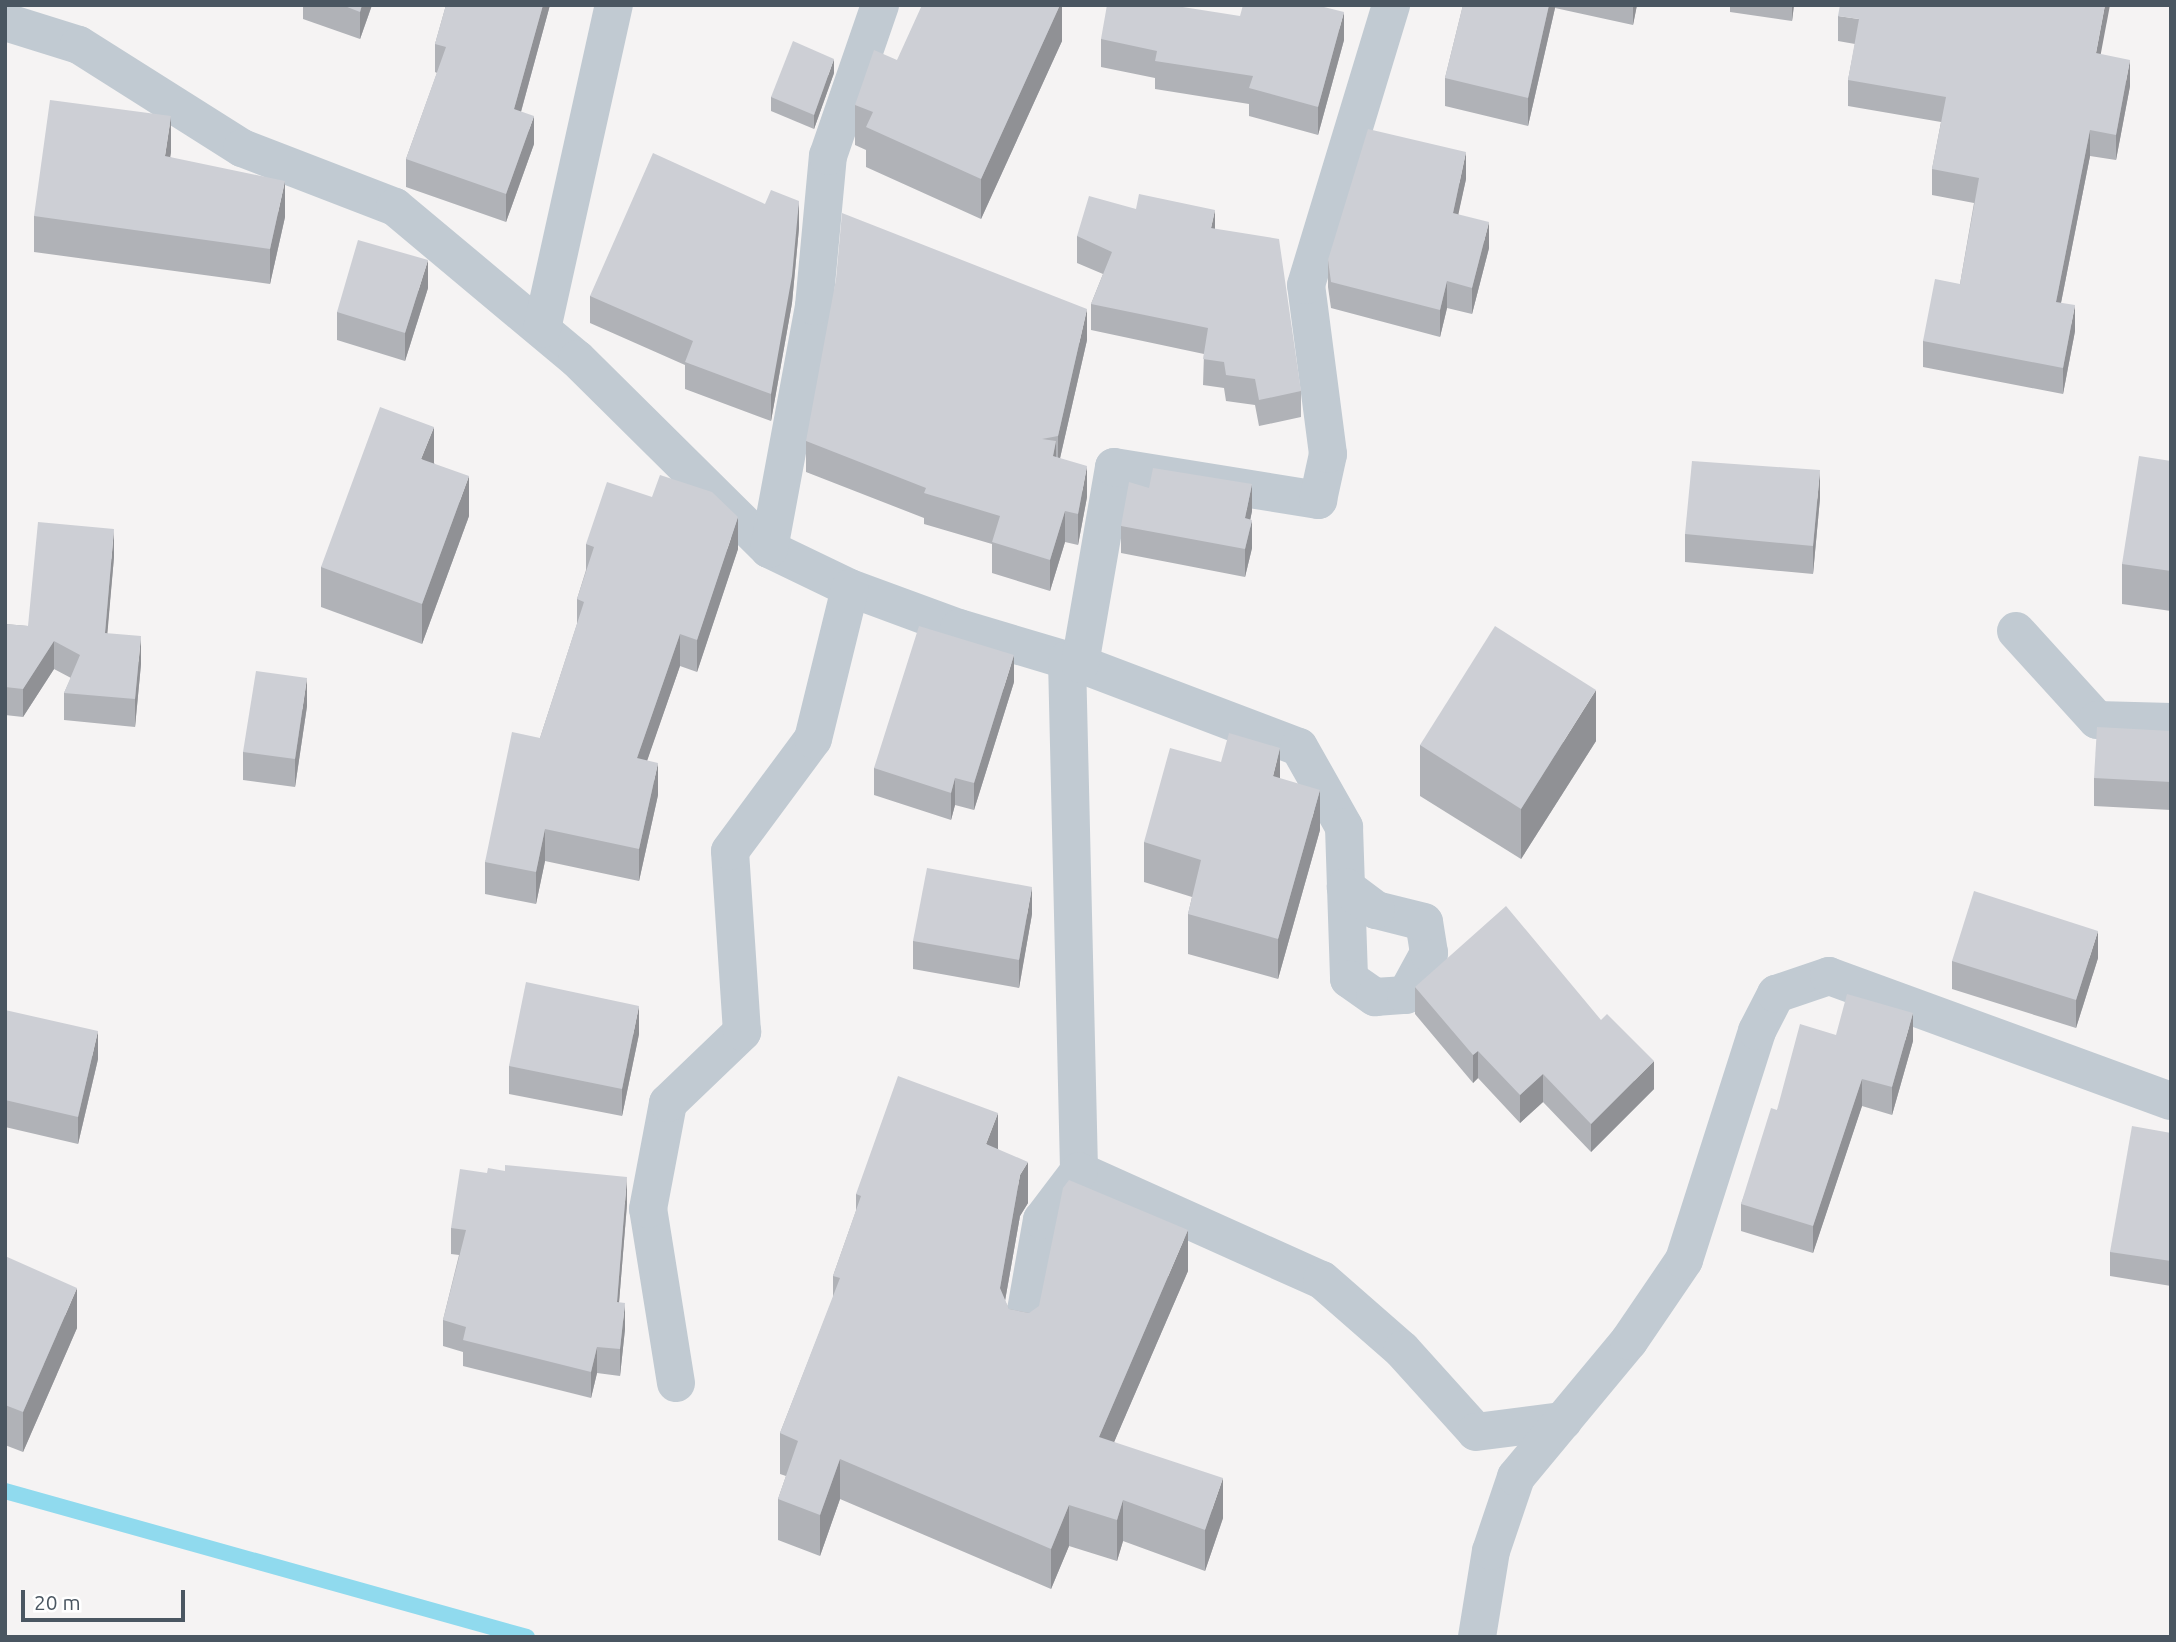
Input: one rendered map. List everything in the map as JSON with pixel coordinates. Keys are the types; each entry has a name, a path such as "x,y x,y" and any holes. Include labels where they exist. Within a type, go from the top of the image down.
{"street":[{"path":"542,329 614,5"},
{"path":"769,548 814,306 828,156 880,5"},
{"path":"1022,1333 1042,1220 1079,1171 1074,662 1114,467 1318,500 1328,454 1306,285 1391,5"},
{"path":"5,22 79,45 242,148 395,207 542,329 769,548 850,588 1074,662 1299,747 1344,827 1346,887"},
{"path":"676,1383 648,1209 668,1103 742,1032 730,851 813,739 850,588"},
{"path":"2016,631 2097,720 2171,722"},
{"path":"1477,1637 1491,1551 1516,1477 1629,1341 1684,1261 1757,1031 1776,994 1829,976 2171,1101"},
{"path":"1079,1171 1322,1280 1402,1350 1476,1432 1563,1421"}],"building":[{"path":"342,5 362,5 360,12"},
{"path":"446,5 543,5 514,109 534,116 506,194 406,159 446,47 435,44"},
{"path":"922,5 1060,5 981,179 866,127 873,112 855,105 874,50 897,60"},
{"path":"1107,5 1170,5 1240,16 1243,5 1325,5 1324,7 1344,12 1318,107 1249,88 1253,76 1155,61 1157,51 1101,39"},
{"path":"1463,5 1549,5 1528,98 1445,78"},
{"path":"1840,5 2105,5 2096,53 2130,60 2116,135 2090,130 2056,302 2075,305 2063,368 1923,341 1935,279 1960,284 1979,178 1932,169 1946,97 1848,80 1859,19 1838,16"},
{"path":"793,41 834,59 814,115 771,97"},
{"path":"50,100 171,116 165,156 285,181 270,249 34,216"},
{"path":"1368,129 1466,152 1453,213 1489,222 1472,288 1447,281 1440,310 1331,282 1328,260"},
{"path":"653,153 765,204 771,190 799,201 792,276 771,394 685,362 693,341 590,296"},
{"path":"1139,194 1215,210 1211,228 1279,239 1301,391 1259,400 1255,379 1226,375 1224,362 1203,359 1208,328 1091,304 1112,252 1077,236 1089,196 1136,209"},
{"path":"842,213 1087,309 1058,436 1042,439 1056,441 1053,456 1087,466 1078,514 1065,511 1050,560 992,542 1000,516 924,493 926,488 806,441 836,279"},
{"path":"358,240 428,260 405,333 337,312"},
{"path":"380,407 434,427 421,459 469,476 422,604 321,567"},
{"path":"2139,456 2171,461 2171,571 2122,564"},
{"path":"1692,461 1820,470 1813,546 1685,534"},
{"path":"1153,468 1252,484 1245,518 1252,520 1245,549 1121,526 1129,482 1149,488"},
{"path":"660,475 712,492 738,517 697,640 680,634 637,758 658,763 639,849 545,829 536,872 485,862 512,732 540,738 584,602 577,599 594,547 586,544 607,482 652,497"},
{"path":"38,522 114,529 105,633 141,636 135,699 64,693 80,655 54,641 23,689 5,687 5,624 28,626"},
{"path":"919,626 1014,655 974,783 955,778 951,793 874,768"},
{"path":"1495,626 1596,690 1521,809 1420,745"},
{"path":"256,671 307,678 295,759 243,752"},
{"path":"2097,727 2171,731 2171,782 2094,778"},
{"path":"1229,733 1280,748 1273,776 1320,790 1278,939 1188,914 1201,860 1144,842 1170,748 1221,762"},
{"path":"927,868 1032,887 1019,960 913,941"},
{"path":"1974,891 2098,931 2076,1000 1952,961"},
{"path":"1506,906 1601,1020 1607,1014 1654,1061 1591,1124 1543,1074 1520,1095 1478,1051 1473,1055 1415,987"},
{"path":"526,982 639,1006 622,1089 509,1066"},
{"path":"1847,994 1913,1013 1892,1087 1862,1079 1813,1226 1741,1204 1771,1108 1777,1110 1800,1024 1836,1035"},
{"path":"5,1010 98,1031 78,1117 5,1100"},
{"path":"898,1076 998,1113 986,1144 1028,1162 1020,1175 1000,1288 1009,1309 1029,1313 1039,1306 1063,1188 1069,1180 1188,1230 1099,1437 1223,1478 1205,1530 1123,1500 1117,1520 1069,1505 1051,1549 840,1459 820,1515 778,1499 798,1441 780,1433 840,1278 833,1276 861,1196 856,1194"},
{"path":"2132,1126 2171,1133 2171,1261 2110,1252"},
{"path":"505,1165 627,1177 617,1302 625,1303 620,1349 597,1347 591,1372 463,1340 466,1327 443,1320 466,1230 451,1228 460,1169 487,1173 488,1168 505,1171"},
{"path":"5,1256 77,1288 23,1412 5,1405"}],"waterway":[{"path":"5,1491 527,1637"}]}
